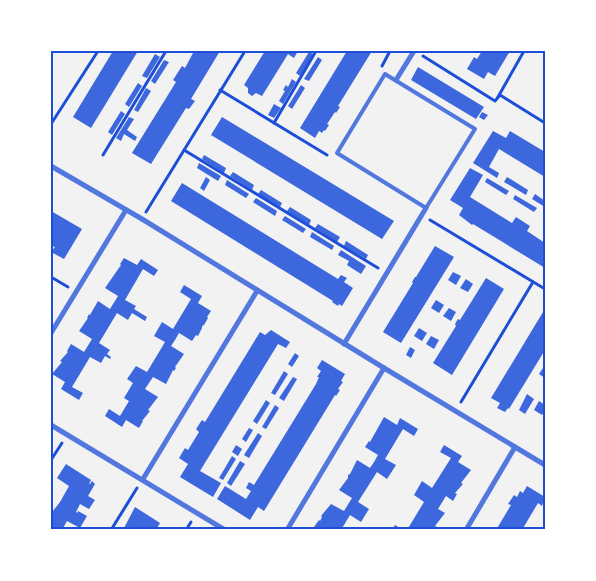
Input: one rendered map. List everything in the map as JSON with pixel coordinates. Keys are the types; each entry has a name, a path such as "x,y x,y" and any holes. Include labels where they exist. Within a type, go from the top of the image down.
{"street":[{"path":"396,80 415,51"},
{"path":"51,166 142,219 257,291 545,465"},
{"path":"344,344 426,208"},
{"path":"51,333 126,210"},
{"path":"143,479 257,291"},
{"path":"287,530 384,368"},
{"path":"51,425 225,530"},
{"path":"466,530 515,447"}],"lane":[{"path":"385,74 396,80 474,129 426,208 337,153 385,74"}],"path":[{"path":"51,124 98,51"},
{"path":"103,155 166,51"},
{"path":"142,219 245,51"},
{"path":"274,123 316,51"},
{"path":"385,74 381,65 390,51"},
{"path":"415,51 495,101"},
{"path":"495,101 524,51"},
{"path":"495,101 500,96 545,123"},
{"path":"184,150 387,273"},
{"path":"51,277 76,292"},
{"path":"455,411 533,282"},
{"path":"51,460 68,434"},
{"path":"111,530 143,479"}],"building":[{"path":"113,51 138,51 91,128 73,117"},
{"path":"190,51 220,51 191,99 195,101 189,109 186,108 151,164 132,153 176,82 173,80 182,66 185,68 193,53"},
{"path":"265,51 298,51 294,58 288,54 262,96 256,93 252,96 244,85"},
{"path":"347,51 372,51 338,106 340,107 327,124 329,125 322,133 319,131 315,138 300,128"},
{"path":"482,51 510,51 495,76 488,72 484,79 467,69 474,57 477,59"},
{"path":"309,52 313,54 300,76 296,73"},
{"path":"155,54 160,57 147,78 142,76"},
{"path":"318,57 322,60 309,81 304,79"},
{"path":"164,60 169,62 155,84 151,81"},
{"path":"418,67 484,107 476,119 411,80"},
{"path":"292,79 296,82 283,104 279,101 285,91 283,90 286,85 288,87"},
{"path":"138,83 142,86 129,107 125,104"},
{"path":"301,85 305,88 292,109 288,106"},
{"path":"146,88 151,91 138,112 134,110"},
{"path":"274,104 281,108 274,118 268,115"},
{"path":"121,111 125,114 112,135 108,132"},
{"path":"482,112 488,115 484,120 479,117"},
{"path":"129,117 134,119 127,130 137,137 135,141 124,134 121,141 116,138"},
{"path":"222,117 394,221 382,239 211,135"},
{"path":"493,131 506,138 510,131 545,152 545,177 499,149 489,167 499,173 497,178 473,163"},
{"path":"204,155 226,168 224,173 202,159"},
{"path":"199,163 221,176 218,181 197,168"},
{"path":"470,168 483,175 470,197 512,223 516,217 530,226 527,231 545,243 545,268 472,225 459,215 463,208 450,200"},
{"path":"233,172 254,185 252,190 230,176"},
{"path":"206,177 210,180 204,191 200,188"},
{"path":"507,177 528,190 526,195 504,182"},
{"path":"487,178 509,191 506,195 485,182"},
{"path":"227,180 249,194 246,198 225,185"},
{"path":"182,183 338,279 341,275 347,278 344,282 353,288 342,306 339,304 338,306 333,301 171,201"},
{"path":"261,190 282,203 280,207 258,194"},
{"path":"535,194 545,201 545,207 532,199"},
{"path":"515,195 537,208 534,212 513,199"},
{"path":"256,198 277,211 275,216 253,202"},
{"path":"290,207 311,220 309,225 287,211"},
{"path":"51,211 82,229 64,259 51,252 55,247 51,246"},
{"path":"285,216 306,229 303,233 282,220"},
{"path":"318,224 340,237 337,242 315,228"},
{"path":"312,232 334,246 332,250 310,237"},
{"path":"346,241 368,255 366,259 344,246"},
{"path":"435,246 454,257 401,343 383,332"},
{"path":"341,250 366,266 361,274 347,265 349,261 338,255"},
{"path":"124,258 137,265 141,259 158,270 154,276 143,269 125,300 136,306 134,309 147,317 145,321 132,313 128,320 117,313 99,343 110,350 107,354 111,357 110,359 105,356 101,363 90,357 72,387 83,393 79,400 61,389 65,382 52,374 62,362 60,361 68,352 71,344 84,352 92,339 79,331 98,301 110,309 118,296 105,288"},
{"path":"453,272 461,276 456,285 448,280"},
{"path":"486,278 504,289 452,375 433,363 456,326 455,324 458,319 460,320"},
{"path":"466,279 473,284 468,292 460,288"},
{"path":"184,285 202,296 198,303 211,311 208,318 198,336 196,335 192,341 179,333 171,346 184,354 166,384 153,377 145,389 158,397 148,410 150,411 139,428 126,420 122,427 105,416 109,409 120,416 129,401 124,398 133,383 127,379 136,366 147,372 165,342 154,336 162,322 173,329 191,299 180,292"},
{"path":"436,300 444,305 439,313 431,308"},
{"path":"449,308 456,312 451,321 443,316"},
{"path":"543,312 545,313 545,350 509,409 505,412 497,408 500,403 491,398"},
{"path":"419,328 427,333 422,341 414,336"},
{"path":"271,330 290,342 286,348 278,344 200,471 221,483 213,497 180,477 188,464 179,458 185,448 188,450 199,432 196,429 202,420 205,422 260,332 265,335"},
{"path":"431,336 439,340 434,349 426,344"},
{"path":"410,347 415,350 411,358 406,355"},
{"path":"295,353 299,356 292,367 288,364"},
{"path":"322,360 345,374 341,381 343,382 338,389 340,390 335,395 264,511 258,507 250,520 217,499 225,486 246,499 251,491 246,488 249,482 254,485 316,384 319,377 317,377 321,371 317,368"},
{"path":"545,365 545,378 539,374"},
{"path":"284,371 288,374 275,395 271,393"},
{"path":"293,377 297,379 284,401 279,398"},
{"path":"527,394 534,399 525,414 519,410"},
{"path":"266,400 270,403 257,424 253,421"},
{"path":"539,401 545,405 542,415 534,410"},
{"path":"275,405 279,408 266,429 262,427"},
{"path":"384,417 397,425 400,418 418,429 414,436 403,429 385,459 396,465 387,479 377,472 358,502 369,509 361,522 350,515 341,530 315,530 316,528 314,527 331,504 344,511 352,498 339,490 348,478 357,460 370,468 374,462 378,455 365,447 370,442"},
{"path":"249,428 253,430 246,442 242,439"},
{"path":"258,433 262,436 249,458 244,455"},
{"path":"236,445 242,449 238,456 232,452"},
{"path":"444,445 462,456 458,462 471,470 455,493 457,494 453,501 446,496 438,509 445,513 434,530 407,530 424,502 414,495 422,481 432,488 451,458 440,452"},
{"path":"232,456 236,459 223,480 219,478"},
{"path":"240,461 245,464 231,486 227,483"},
{"path":"66,464 91,480 89,484 92,481 95,484 88,496 95,500 89,509 80,504 76,512 78,511 87,516 80,528 67,521 62,530 51,530 51,510 53,511 60,502 69,486 57,478"},
{"path":"527,486 545,497 542,506 538,503 522,530 496,530 511,505 508,504 514,495 517,497 520,491 523,493"},
{"path":"135,507 160,523 156,530 123,530"},
{"path":"395,525 403,530 392,530"}]}
